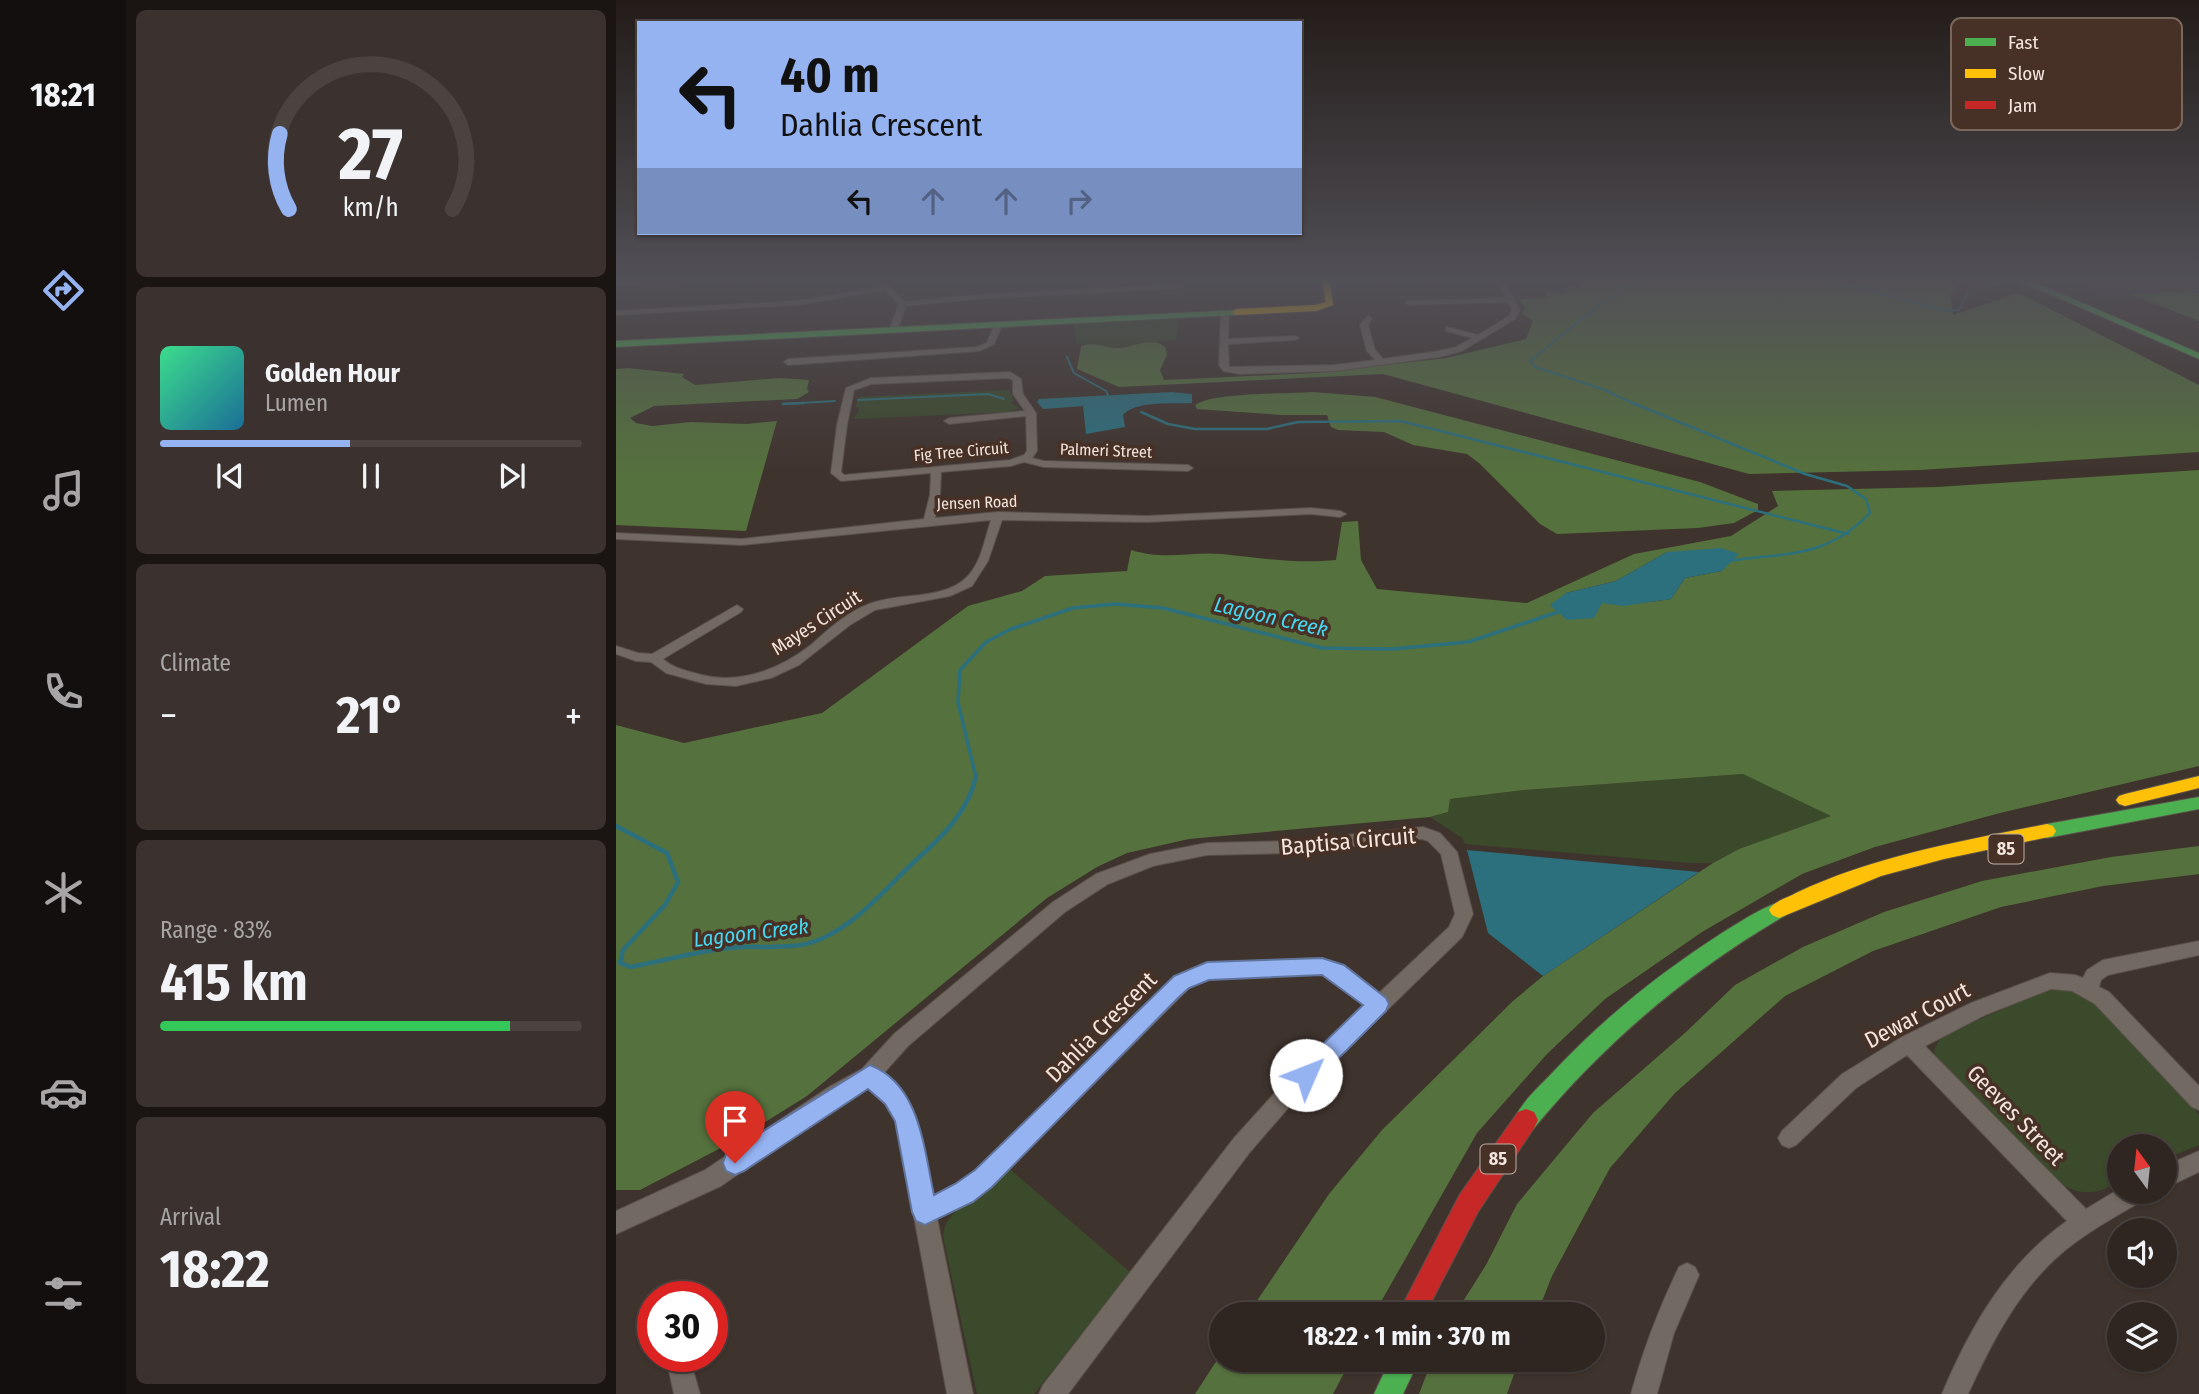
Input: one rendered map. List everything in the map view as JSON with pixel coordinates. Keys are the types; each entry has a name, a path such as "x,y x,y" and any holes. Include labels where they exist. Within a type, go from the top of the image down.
{"main road":[{"path":"616,344 644,342"},
{"path":"2158,342 2199,364"},
{"path":"2170,342 2199,356"},
{"path":"1969,845 1996,833 2199,782"},
{"name":"85","path":"1417,1302 1446,1242 1509,1140 1556,1083 1614,1024 1702,956 1773,913 1854,877 1908,860 1969,845 2199,803"},
{"name":"85","path":"1434,1302 1462,1245 1524,1149 1557,1105 1625,1033 1692,979 1787,919 1859,887 1935,864 2199,813"},
{"path":"1375,1394 1385,1372"},
{"path":"1388,1394 1399,1372"}],"street":[{"path":"788,362 979,349 991,342"},
{"path":"1224,342 1223,365 1231,370 1312,369 1449,352 1470,342"},
{"path":"1369,342 1371,351 1380,361"},
{"name":"Fig Tree Circuit","path":"1010,375 1017,379 1017,391 1031,413 1032,452 1024,459 860,478 838,476 836,470 850,388 878,380 1010,375"},
{"path":"949,421 1031,413"},
{"name":"Palmeri Street","path":"1024,459 1044,464 1188,468"},
{"path":"929,520 935,495 936,468"},
{"name":"Jensen Road","path":"616,536 759,541 929,520 998,515 1146,519 1311,511 1340,514"},
{"name":"Mayes Circuit","path":"616,650 636,657 655,658 660,666 706,682 732,682 779,670 807,654 851,619 871,607 892,600 945,593 966,584 977,574 998,515"},
{"path":"655,658 737,609"},
{"name":"Baptisa Circuit","path":"616,1223 713,1178 836,1094 870,1075 901,1040 1082,890 1125,868 1188,852 1289,847 1410,832 1434,837 1449,852 1463,905 1462,923 1449,941 1378,1004 1288,1093 1242,1145 1052,1394"},
{"path":"2199,948 2103,968 2094,975 2089,988 2112,1007 2199,1100"},
{"name":"Dahlia Crescent","path":"925,1212 964,1193 983,1179 1171,991 1194,975 1224,969 1322,966 1336,971 1378,1004"},
{"name":"Dewar Court","path":"1789,1138 1849,1081 1909,1043 1978,1009 2038,984 2063,980 2089,988"},
{"name":"Geeves Street","path":"1909,1043 2084,1223"},
{"path":"870,1075 893,1096 906,1118 960,1394"},
{"path":"2177,1171 2199,1161"},
{"path":"1955,1394 1985,1330 2017,1283 2053,1245 2116,1204"},
{"path":"1644,1394 1652,1358 1687,1275"},
{"path":"682,1372 687,1394"}],"green space":[{"path":"1076,342 1156,342 1109,347"},
{"path":"1150,342 1165,347 1167,355 1160,370 1164,380 1316,373 1446,358 1513,342 2115,342 2199,385 2199,452 1920,470 1749,474 1383,374 1119,387 1077,369 1081,346 1091,344 1121,348"},
{"path":"616,369 684,374 682,377 695,385 780,378 809,380 809,392 797,399 654,406 630,418 636,423 652,426 691,422 747,424 777,421 746,531 616,525"},
{"path":"1009,390 1014,401 1011,403 1019,408 1009,412 853,419 859,411 859,407 855,408 859,397"},
{"path":"1313,392 1375,397 1700,482 1758,504 1758,510 1734,523 1698,528 1557,534 1540,524 1467,454 1413,445 1384,432 1338,430 1331,427 1327,415 1281,415 1197,409 1195,405 1234,396"},
{"path":"2199,470 2199,766 2000,813 1875,847 1802,874 1702,932 1605,999 1547,1054 1477,1133 1381,1302 1256,1302 1329,1194 1382,1130 1513,1001 1543,976 1713,863 1739,849 1831,816 1743,774 1524,790 1450,799 1448,812 1430,817 1189,839 1127,853 1097,867 1047,898 807,1096 738,1139 640,1190 616,1190 616,725 684,743 822,713 968,606 1022,591 1045,576 1127,571 1131,550 1156,555 1210,553 1293,561 1336,560 1342,522 1358,521 1361,560 1377,589 1527,603 1634,554 1731,536 1778,506 1772,491 1937,487","holes":["1667,552 1722,571 1685,578 1671,599 1629,604 1566,593 1616,581"]},
{"path":"1744,774 1832,816 1739,849 1713,863 1465,844 1462,838 1430,817 1448,812 1450,799 1524,790"},
{"path":"2199,846 2199,874 2103,886 2001,907 1873,951 1785,996 1675,1093 1610,1168 1552,1276 1542,1302 1463,1302 1486,1265 1517,1204 1593,1113 1686,1032 1735,985 1803,947 1884,912 1982,881 2111,857"},
{"path":"2064,987 2097,1001 2168,1074 2199,1115 2199,1145 2177,1154 2177,1134 2107,1134 2107,1188 2083,1192 2067,1187 2049,1176 1937,1063 1934,1050 1941,1036 2040,993"},
{"path":"1006,1166 1130,1272 1034,1394 977,1394 943,1237 946,1224 953,1214"},
{"path":"1209,1372 1345,1372 1333,1394 1195,1394"},
{"path":"1427,1372 1515,1372 1507,1394 1419,1394"}],"water":[{"path":"1171,392 1192,394 1192,403 1137,407 1123,415 1125,427 1086,434 1083,406 1043,409 1037,402 1039,399"},
{"path":"1721,548 1739,554 1722,571 1685,578 1671,599 1623,606 1602,603 1594,618 1567,620 1550,605 1566,593 1616,581 1667,552"},
{"path":"1467,850 1699,872 1543,976 1488,933"}],"waterway":[{"name":"Lagoon Creek","path":"1553,342 1530,361 1535,367 1605,390 1636,405"},
{"path":"1067,357 1074,373 1106,391 1109,397"},
{"path":"858,400 988,394 1004,399"},
{"path":"804,403 783,404 835,401"},
{"name":"Lagoon Creek","path":"1633,403 1805,474 1847,486 1866,499 1870,513 1845,533"},
{"path":"1141,412 1168,424 1195,429 1267,429 1298,422 1401,421 1845,533"},
{"name":"Lagoon Creek","path":"1729,561 1805,551 1845,533"},
{"name":"Lagoon Creek","path":"976,776 958,703 960,670 986,642 1011,629 1073,608 1115,604 1163,608 1322,648 1392,649 1468,642 1561,611"},
{"name":"Lagoon Creek","path":"616,826 667,853 678,882 665,905 623,950 620,963 631,967 728,948 801,945 821,939 848,924 935,843 961,812 976,776"}],"traffic: fast":[{"path":"616,344 654,342"},
{"path":"2166,342 2199,356"},
{"path":"2047,831 2199,803"},
{"path":"1526,1120 1581,1058 1642,1002 1708,953 1779,910"},
{"path":"1388,1394 1399,1372"}],"traffic: slow":[{"path":"2125,800 2199,782"},
{"path":"1779,910 1844,881 1910,860 2047,831"}],"traffic: jam":[{"path":"1417,1302 1469,1203 1526,1120"}],"route":[{"path":"735,1163 836,1094 870,1075 893,1096 906,1118 925,1212 964,1193 983,1179 1171,991 1194,975 1207,971 1322,966 1348,979 1378,1004 1306,1075"}]}
